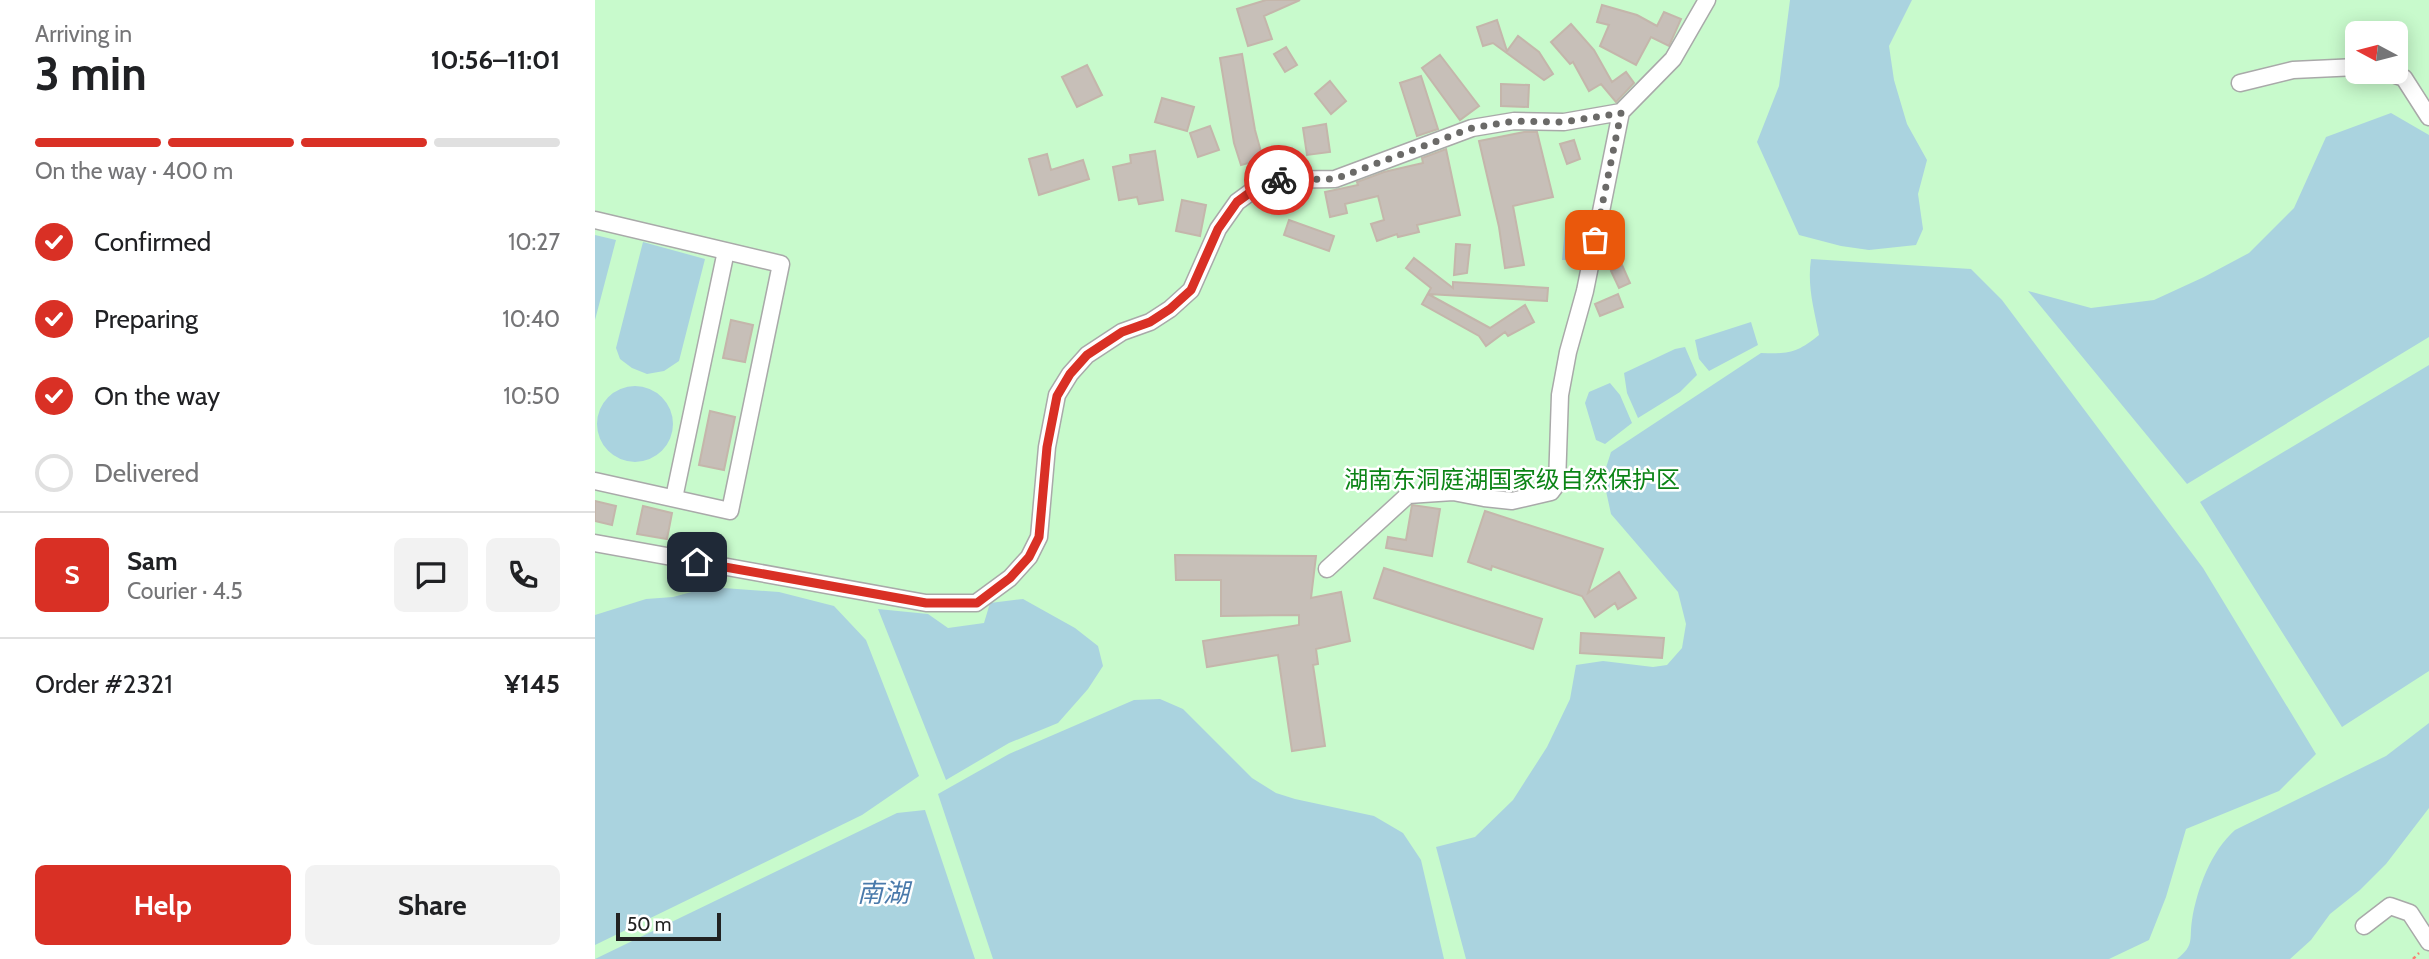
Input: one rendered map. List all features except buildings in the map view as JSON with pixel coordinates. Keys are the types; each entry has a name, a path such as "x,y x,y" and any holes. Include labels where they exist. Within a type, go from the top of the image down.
{"street":[{"path":"1327,569 1408,495 1454,492 1512,500 1551,492 1557,484 1560,395 1568,352 1585,291 1621,113 1673,59 1707,0"},
{"path":"2240,83 2293,70 2345,68"},
{"path":"2408,83 2429,117"},
{"path":"595,543 926,603 977,603 1010,578 1029,557 1039,537 1047,447 1057,396 1070,374 1087,355 1122,332 1150,322 1191,290 1218,229 1237,202 1267,180 1335,179 1472,128 1514,121 1564,122 1621,113"},
{"path":"595,220 781,264 730,511 595,481"},
{"path":"674,498 726,251"},
{"path":"2364,926 2390,906 2410,913 2429,942"}],"green space":[{"name":"湖南东洞庭湖国家级自然保护区","path":"595,0 2429,0 2429,959 595,959"}],"water":[{"path":"1790,0 1912,0 1889,46 1894,80 1907,124 1927,160 1918,194 1923,229 1916,245 1869,250 1799,235 1757,142 1779,86"},
{"path":"2391,113 2429,135 2429,337 2187,484 2028,291 2091,308 2154,300 2204,277 2249,253 2294,208 2326,137"},
{"path":"1565,229 1575,229 1584,235 1583,249 1577,260 1562,260"},
{"path":"595,235 616,240 595,320"},
{"path":"643,242 705,259 679,361 664,371 647,374 620,359 616,348"},
{"path":"1811,259 1971,269 2002,300 2203,568 2316,754 2279,791 2186,829 2166,897 2149,940 2109,959 1466,959 1436,847 1475,837 1513,800 1547,747 1570,699 1576,665 1603,661 1653,667 1667,665 1682,648 1686,624 1678,592 1611,514 1603,477 1611,452 1761,353 1792,351 1805,346 1819,335 1810,288"},
{"path":"1751,322 1758,345 1709,371 1699,359 1695,340"},
{"path":"1685,347 1697,375 1680,392 1638,418 1627,393 1624,373"},
{"path":"2429,365 2429,671 2342,727 2200,502"},
{"path":"1610,383 1620,395 1632,423 1605,444 1596,440 1585,403 1589,392"},
{"path":"635,386 650,389 662,397 670,409 673,424 670,439 662,451 650,459 635,462 620,459 608,451 600,439 597,424 600,409 608,397 620,389"},
{"path":"710,587 779,592 834,606 866,640 919,776 862,815 595,945 595,615 646,599 673,597"},
{"path":"1023,599 1075,628 1098,646 1103,666 1088,689 1058,723 1009,743 946,780 878,609 928,614 948,628 984,623 990,603"},
{"path":"1160,699 1183,709 1252,778 1276,793 1374,816 1403,833 1421,860 1444,959 993,959 938,794 1009,754 1134,700"},
{"path":"2429,723 2429,808 2386,864 2330,914 2311,940 2290,959 2177,959 2189,946 2194,908 2206,871 2226,839 2235,830 2386,756"},
{"name":"南湖","path":"925,810 975,959 595,959 897,813"}],"way so far":[{"path":"1279,180 1335,179 1472,128 1514,121 1564,122 1621,113 1595,240"}],"route":[{"path":"697,562 926,603 977,603 1010,578 1029,557 1039,537 1047,447 1057,396 1070,374 1087,355 1122,332 1150,322 1191,290 1218,229 1237,202 1267,180 1279,180"}]}
